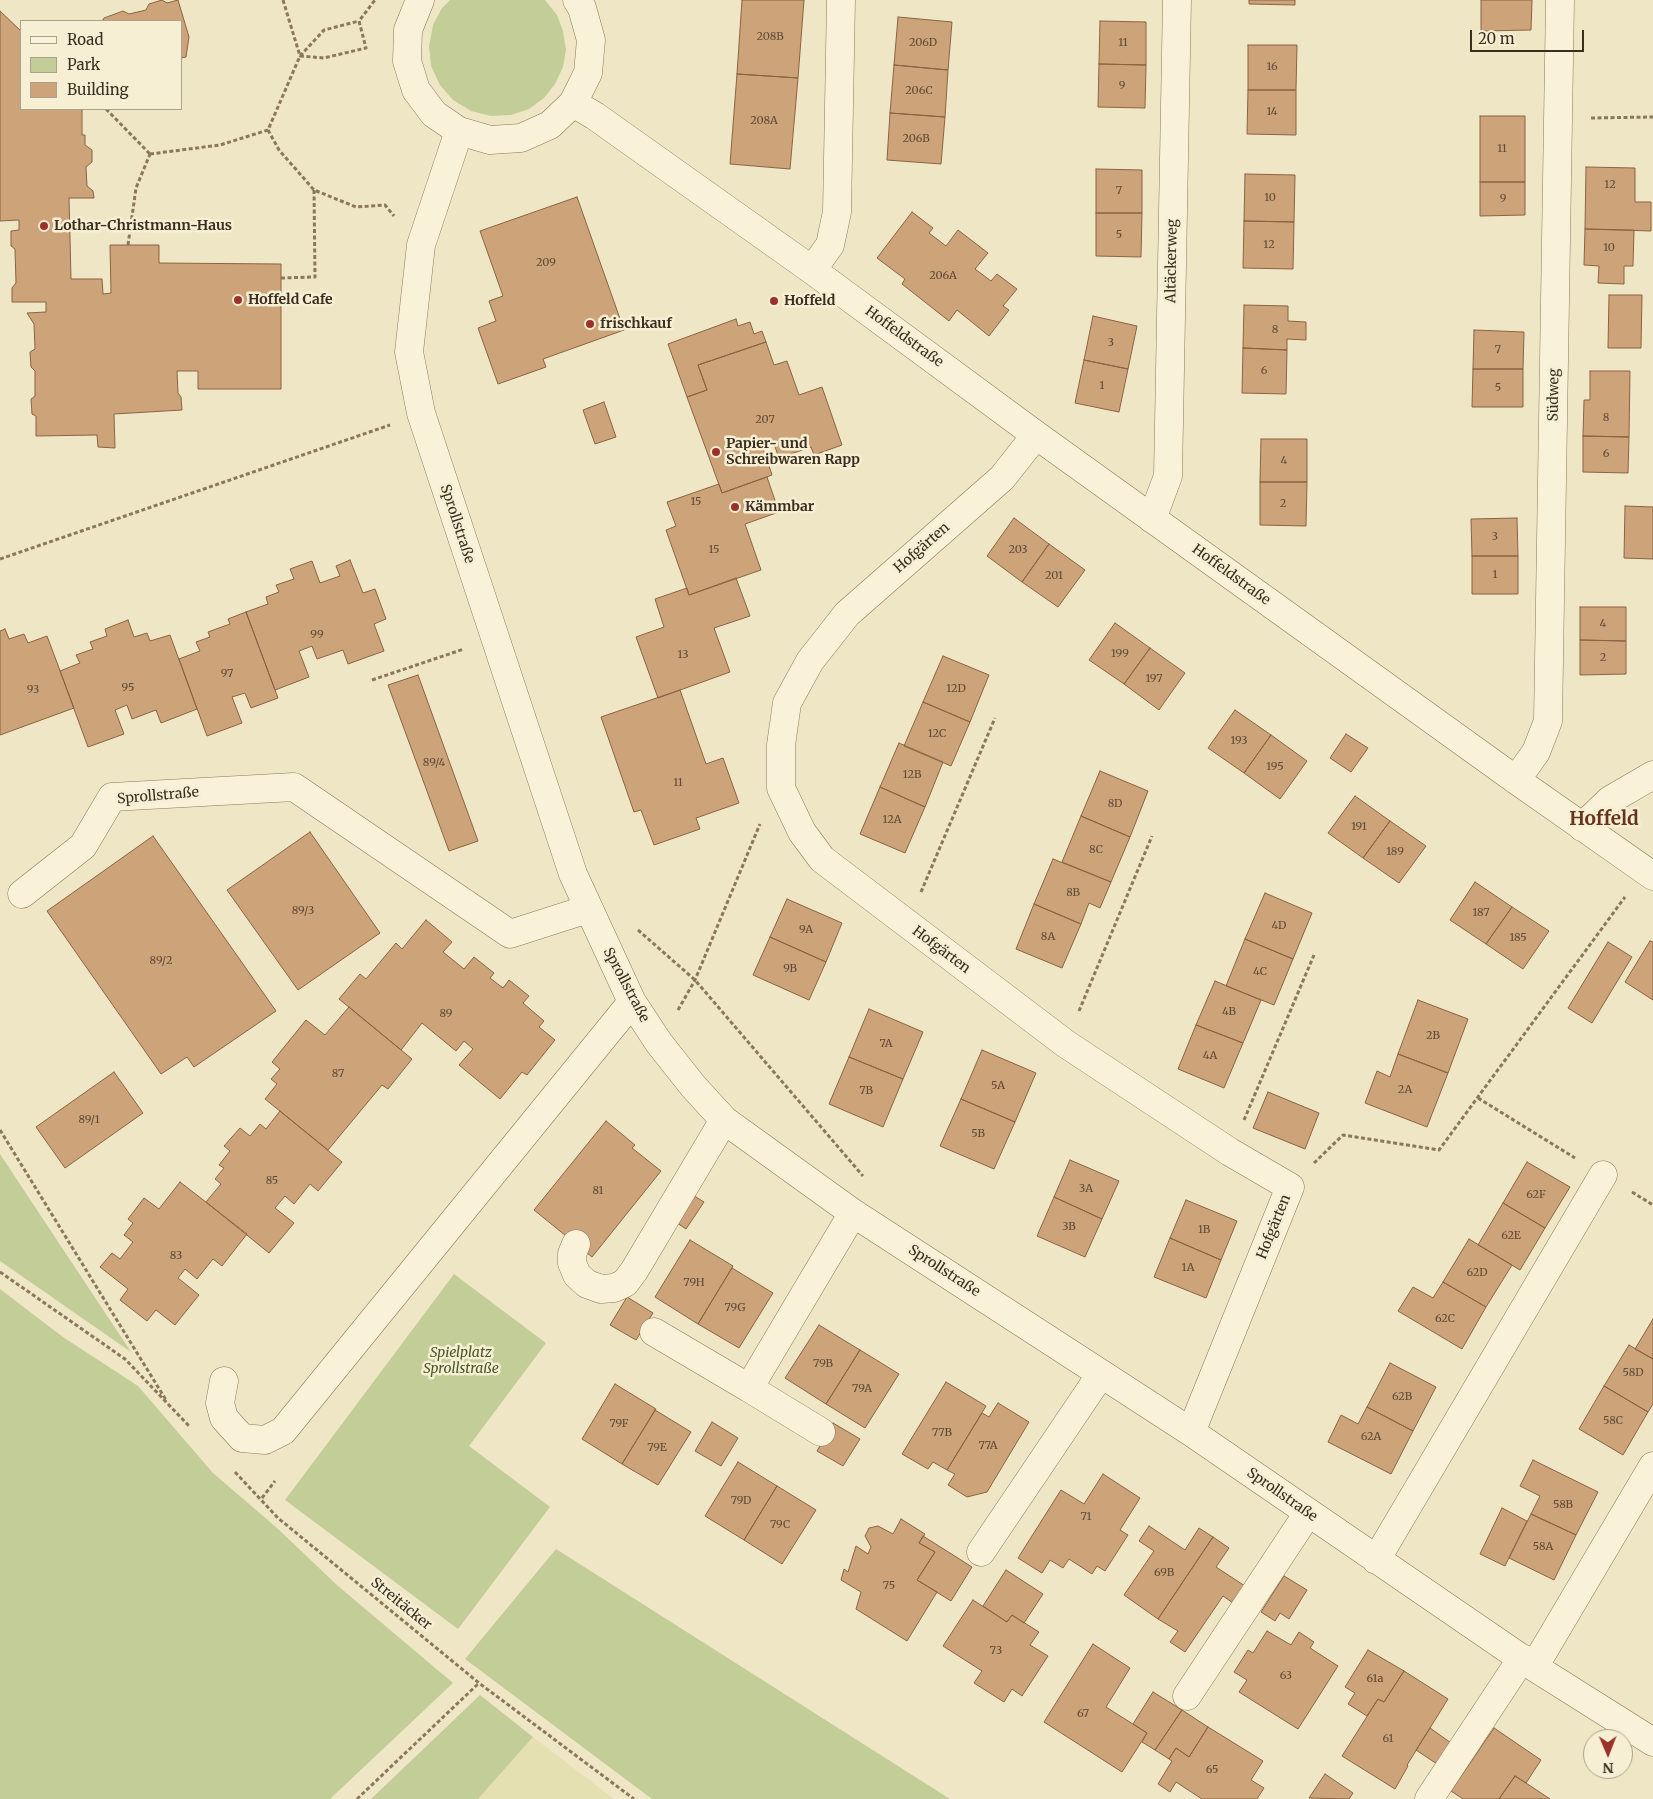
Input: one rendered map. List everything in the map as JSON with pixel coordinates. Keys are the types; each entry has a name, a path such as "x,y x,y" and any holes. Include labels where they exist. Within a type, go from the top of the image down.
{"street":[{"path":"417,1 408,30 407,61 416,90 434,114 459,131 490,140 521,138 550,125 573,103 588,73 591,40 582,8 577,0"},
{"path":"812,270 830,244 837,212 841,0"},
{"name":"Altäckerweg","path":"1152,518 1168,476 1177,0"},
{"name":"Südweg","path":"1516,780 1536,752 1548,720 1560,0"},
{"name":"Hoffeldstraße","path":"573,103 602,121 812,270 1036,435 1516,780 1649,873"},
{"name":"Sprollstraße","path":"459,131 421,245 409,352 421,413 573,874 632,1002 665,1051 724,1120 853,1213 1191,1432 1528,1663 1653,1742"},
{"name":"Hofgärten","path":"1036,435 1002,478 847,614 810,662 788,704 781,745 781,788 802,832 822,859 1066,1044 1230,1152 1290,1187 1191,1432"},
{"path":"1582,827 1610,800 1653,775"},
{"name":"Sprollstraße","path":"22,894 83,846 112,797 294,787 510,934 588,909"},
{"path":"224,1381 220,1403 224,1418 242,1438 265,1440 283,1431 632,1002"},
{"path":"576,1244 572,1254 572,1263 577,1275 587,1284 601,1289 614,1288 625,1283 724,1120"},
{"path":"1376,1560 1603,1175"},
{"path":"749,1388 853,1213"},
{"path":"654,1332 821,1432"},
{"path":"981,1552 1101,1374"},
{"path":"1429,1799 1528,1663 1653,1466"},
{"path":"1187,1696 1308,1513"}],"path":[{"path":"283,0 300,56"},
{"path":"150,154 220,145 268,130 300,56 324,30 359,21 375,0"},
{"path":"300,56 324,58 366,48 359,21"},
{"path":"107,110 150,154"},
{"path":"1559,119 1653,117"},
{"path":"268,130 279,150 314,190 356,207 374,207"},
{"path":"128,245 136,188 150,154"},
{"path":"281,278 314,277 314,190"},
{"path":"0,560 421,413"},
{"path":"372,680 467,648"},
{"path":"907,925 995,718"},
{"path":"695,980 768,806 781,788"},
{"path":"1066,1044 1152,836"},
{"path":"1290,1187 1343,1135 1440,1150 1649,873"},
{"path":"631,924 695,980 867,1180"},
{"path":"1230,1152 1314,955"},
{"path":"1478,1098 1653,1205"},
{"path":"0,1130 170,1407"},
{"path":"0,1272 126,1359 191,1428"},
{"name":"Streitäcker","path":"233,1470 262,1498 278,1518 479,1683 634,1799"},
{"path":"262,1498 275,1481"},
{"path":"357,1799 479,1683"}],"shaded area":[{"path":"533,1737 614,1799 478,1799"}],"green space":[{"path":"450,0 545,0 557,15 563,31 566,50 563,67 555,84 544,98 529,109 511,115 491,116 471,111 453,100 440,85 431,66 429,46 433,25 442,8"},
{"path":"0,1154 131,1352 0,1261"},
{"name":"Spielplatz Sprollstraße","path":"454,1274 546,1343 469,1446 550,1507 458,1629 285,1500"},
{"path":"0,1289 63,1337 138,1386 213,1473 277,1528 338,1586 453,1683 330,1799 0,1799"},
{"path":"556,1549 950,1799 652,1799 465,1659"},
{"path":"480,1695 533,1737 478,1799 371,1799"}],"building":[{"path":"162,0 167,3 178,0 189,37 186,57 182,58 182,20 103,20 123,11 129,14 146,10 149,4"},
{"path":"742,0 804,0 798,78 737,74"},
{"path":"1249,0 1295,0 1295,5 1249,4"},
{"path":"1481,0 1532,0 1531,30 1481,31"},
{"name":"Lothar-Christmann-Haus","path":"0,11 20,30 20,110 82,110 82,135 85,135 85,145 92,150 92,162 86,167 87,186 93,191 94,198 69,198 71,279 102,279 103,294 111,293 110,245 159,245 159,263 281,264 281,389 198,389 198,371 177,371 178,393 181,397 182,410 114,414 115,448 98,447 97,435 36,436 36,416 32,414 31,399 35,396 35,371 31,367 30,352 35,349 34,324 27,313 46,312 46,302 12,302 12,288 16,283 15,249 11,246 11,231 19,230 19,220 0,221"},
{"path":"898,17 952,22 948,70 894,65"},
{"path":"1100,21 1146,22 1146,65 1099,64"},
{"path":"1248,45 1297,45 1296,90 1248,90"},
{"path":"1099,64 1146,65 1145,108 1098,107"},
{"path":"894,65 948,70 945,117 890,113"},
{"path":"737,74 798,78 790,169 730,164"},
{"path":"1248,90 1296,90 1296,135 1247,134"},
{"path":"890,113 945,117 941,164 887,160"},
{"path":"1480,116 1525,116 1525,182 1480,182"},
{"path":"1586,167 1635,168 1635,202 1651,202 1651,231 1585,229"},
{"path":"1096,169 1142,170 1142,213 1096,213"},
{"path":"1245,174 1295,175 1294,222 1244,221"},
{"path":"1480,182 1525,182 1525,215 1480,216"},
{"path":"577,197 624,330 543,359 546,367 498,384 478,328 496,321 489,301 503,296 480,231"},
{"path":"912,212 933,228 929,233 946,246 958,230 988,253 975,269 991,281 997,274 1017,289 1003,306 1009,310 989,336 957,310 949,321 902,284 905,279 877,258"},
{"path":"1096,213 1142,213 1141,257 1096,256"},
{"path":"1244,221 1294,222 1293,269 1243,268"},
{"path":"1585,229 1634,230 1633,266 1624,266 1624,284 1598,283 1599,266 1584,265"},
{"path":"1609,295 1642,295 1641,348 1608,348"},
{"path":"1244,305 1288,306 1288,321 1306,322 1306,340 1287,339 1287,350 1243,348"},
{"path":"1093,316 1137,326 1128,369 1084,360"},
{"path":"736,319 738,326 750,322 754,334 762,331 766,342 698,365 707,390 687,397 668,344"},
{"path":"1474,330 1524,332 1523,369 1473,369"},
{"path":"766,342 774,365 787,361 799,395 822,387 842,445 814,455 811,447 779,458 774,444 763,448 772,475 722,493 687,397 707,390 698,365"},
{"path":"1243,348 1287,350 1286,394 1242,393"},
{"path":"1084,360 1128,369 1119,412 1075,403"},
{"path":"1473,369 1523,369 1523,407 1472,407"},
{"path":"1590,371 1630,371 1629,437 1583,436 1584,400 1590,400"},
{"path":"604,402 616,437 595,444 583,410"},
{"path":"1583,436 1629,437 1628,473 1583,472"},
{"path":"1261,439 1307,439 1307,482 1260,482"},
{"path":"767,477 779,512 745,524 761,570 689,595 666,530 676,526 667,502 719,484 722,493"},
{"path":"1260,482 1307,482 1306,526 1260,525"},
{"path":"1625,506 1653,507 1653,559 1624,558"},
{"path":"1014,518 1049,544 1022,582 987,556"},
{"path":"1517,518 1518,556 1472,556 1471,519"},
{"path":"1049,544 1085,570 1058,607 1022,582"},
{"path":"1472,556 1518,556 1518,594 1472,594"},
{"path":"350,560 363,593 375,589 386,619 374,624 384,651 348,664 343,650 317,659 312,646 299,651 309,677 275,690 246,612 268,604 266,597 279,592 276,585 294,579 290,569 312,561 320,583 340,576 336,566"},
{"path":"736,578 750,616 714,628 730,672 658,698 636,637 664,627 655,599 687,588 689,595"},
{"path":"1580,607 1626,607 1626,641 1580,640"},
{"path":"246,612 278,698 251,708 245,693 232,697 242,723 207,736 179,659 200,651 196,642 210,637 208,632 230,624 228,619"},
{"path":"128,620 134,637 147,633 150,641 170,635 197,709 161,723 156,710 132,719 127,705 115,710 124,734 88,747 60,671 80,663 76,655 93,649 90,642 107,636 105,629"},
{"path":"1115,623 1150,648 1124,684 1089,660"},
{"path":"5,629 9,639 24,634 28,643 47,636 74,708 0,735 0,631"},
{"path":"1580,640 1626,641 1626,674 1580,675"},
{"path":"1150,648 1185,673 1159,710 1124,684"},
{"path":"943,656 989,675 970,722 923,702"},
{"path":"418,675 478,841 449,851 388,685"},
{"path":"680,690 706,764 723,758 739,803 696,818 700,829 654,845 641,810 634,812 601,717"},
{"path":"923,702 970,722 951,766 904,746"},
{"path":"1235,710 1271,735 1244,773 1208,748"},
{"path":"1346,734 1368,748 1351,772 1330,758"},
{"path":"1271,735 1307,761 1280,799 1244,773"},
{"path":"899,743 943,762 925,807 880,787"},
{"path":"1100,771 1148,791 1130,837 1081,816"},
{"path":"880,787 925,807 905,853 860,834"},
{"path":"1355,796 1390,821 1363,858 1328,833"},
{"path":"1081,816 1130,837 1111,882 1062,862"},
{"path":"1390,821 1426,846 1399,883 1363,858"},
{"path":"310,832 380,933 298,990 227,890"},
{"path":"153,836 276,1011 194,1067 187,1057 161,1074 47,911"},
{"path":"1053,859 1111,882 1100,908 1089,903 1081,924 1034,904"},
{"path":"1475,882 1512,907 1486,944 1450,920"},
{"path":"1265,893 1312,913 1293,959 1245,939"},
{"path":"787,899 842,923 826,962 770,937"},
{"path":"1034,904 1081,924 1062,968 1016,949"},
{"path":"1512,907 1549,931 1523,969 1486,944"},
{"path":"426,920 452,942 443,952 464,969 474,957 494,973 490,978 503,988 509,980 529,996 523,1003 544,1021 539,1027 555,1040 527,1075 522,1072 500,1099 459,1065 473,1049 464,1041 456,1051 422,1023 401,1050 339,999 360,974 366,979 396,943 402,949"},
{"path":"770,937 826,962 809,1000 753,975"},
{"path":"1245,939 1293,959 1274,1005 1226,986"},
{"path":"1650,941 1653,942 1653,1000 1625,982"},
{"path":"1608,942 1632,957 1592,1023 1568,1008"},
{"path":"1215,981 1261,1000 1243,1043 1196,1025"},
{"path":"1418,1000 1468,1019 1448,1073 1398,1054"},
{"path":"349,1007 412,1059 388,1089 382,1085 328,1150 265,1099 277,1084 271,1079 280,1069 272,1062 306,1020 325,1035"},
{"path":"869,1009 923,1032 903,1079 849,1057"},
{"path":"1196,1025 1243,1043 1224,1088 1178,1069"},
{"path":"982,1050 1036,1073 1015,1122 961,1099"},
{"path":"1398,1054 1448,1073 1427,1127 1365,1103 1377,1071 1390,1077"},
{"path":"849,1057 903,1079 883,1127 829,1104"},
{"path":"114,1072 143,1113 65,1168 36,1127"},
{"path":"1268,1092 1319,1113 1305,1149 1253,1128"},
{"path":"961,1099 1015,1122 994,1169 940,1146"},
{"path":"280,1111 342,1162 318,1191 310,1184 294,1204 285,1196 275,1208 294,1223 269,1253 206,1202 221,1184 215,1179 224,1168 219,1165 230,1151 224,1146 240,1128 250,1136 260,1124 266,1129"},
{"path":"606,1121 635,1145 632,1148 661,1171 592,1257 534,1210"},
{"path":"1070,1160 1119,1181 1102,1219 1054,1197"},
{"path":"1527,1162 1570,1187 1545,1228 1503,1203"},
{"path":"180,1182 247,1234 222,1266 213,1259 197,1279 185,1269 178,1278 199,1295 175,1325 156,1310 147,1321 120,1300 128,1289 100,1267 112,1253 120,1259 133,1242 124,1235 133,1223 128,1219 144,1198 159,1209"},
{"path":"691,1194 704,1202 686,1229 674,1221"},
{"path":"1054,1197 1102,1219 1085,1257 1037,1236"},
{"path":"1186,1200 1237,1221 1221,1260 1170,1238"},
{"path":"1503,1203 1545,1228 1520,1270 1478,1245"},
{"path":"1170,1238 1221,1260 1206,1298 1154,1277"},
{"path":"1469,1239 1512,1265 1486,1307 1443,1282"},
{"path":"690,1240 733,1266 698,1324 655,1297"},
{"path":"732,1268 773,1293 739,1348 698,1324"},
{"path":"1443,1282 1486,1307 1462,1349 1398,1311 1413,1287 1433,1298"},
{"path":"627,1297 653,1313 636,1340 610,1325"},
{"path":"1653,1319 1653,1359 1635,1349"},
{"path":"819,1325 860,1350 826,1404 785,1378"},
{"path":"1629,1345 1653,1359 1653,1404 1648,1412 1604,1386"},
{"path":"860,1350 899,1374 865,1428 826,1404"},
{"path":"1390,1363 1436,1387 1413,1431 1367,1407"},
{"path":"946,1382 986,1406 947,1470 933,1462 928,1469 902,1454"},
{"path":"615,1384 656,1409 622,1464 582,1439"},
{"path":"1604,1386 1648,1412 1623,1455 1579,1429"},
{"path":"998,1403 1029,1422 987,1492 967,1497 948,1485 955,1474 947,1470 982,1413 989,1417"},
{"path":"1367,1407 1413,1431 1391,1474 1328,1442 1341,1415 1358,1424"},
{"path":"655,1410 691,1432 658,1485 622,1464"},
{"path":"712,1422 738,1438 721,1466 695,1451"},
{"path":"833,1423 860,1439 843,1466 817,1451"},
{"path":"1533,1460 1598,1492 1576,1535 1531,1514 1540,1496 1520,1486"},
{"path":"738,1462 777,1486 744,1540 705,1516"},
{"path":"1103,1474 1140,1498 1120,1530 1128,1535 1105,1571 1097,1566 1092,1574 1069,1559 1063,1568 1050,1560 1042,1573 1018,1558 1061,1490 1084,1504"},
{"path":"777,1486 816,1510 782,1564 744,1540"},
{"path":"1502,1508 1527,1521 1505,1566 1480,1554"},
{"path":"1531,1514 1576,1535 1554,1580 1509,1558"},
{"path":"901,1519 925,1534 919,1543 935,1552 917,1580 937,1592 907,1641 856,1609 861,1592 841,1580 844,1569 848,1572 856,1546 868,1554 871,1547 865,1536 869,1528 878,1526 893,1534"},
{"path":"1149,1526 1185,1550 1199,1528 1213,1537 1158,1619 1124,1595 1154,1551 1139,1541"},
{"path":"923,1536 972,1567 951,1601 917,1580 935,1552 919,1543"},
{"path":"1213,1537 1229,1548 1216,1567 1248,1588 1236,1605 1223,1596 1185,1652 1170,1642 1178,1631 1158,1619"},
{"path":"1006,1570 1043,1594 1024,1623 1012,1615 1007,1622 983,1606"},
{"path":"1284,1576 1307,1590 1289,1619 1280,1613 1275,1621 1261,1612"},
{"path":"973,1600 1007,1622 1012,1615 1039,1632 1030,1645 1048,1656 1022,1696 1012,1689 1004,1702 974,1683 982,1671 943,1646"},
{"path":"1267,1631 1291,1645 1299,1632 1314,1642 1310,1648 1338,1666 1298,1729 1239,1692 1247,1680 1234,1672 1248,1650 1253,1653"},
{"path":"1093,1644 1130,1668 1106,1707 1147,1733 1122,1772 1044,1722"},
{"path":"1368,1650 1404,1671 1384,1702 1378,1699 1367,1716 1348,1704 1355,1693 1345,1687"},
{"path":"1404,1671 1448,1699 1407,1765 1395,1789 1342,1756 1378,1699 1384,1702"},
{"path":"1153,1692 1182,1710 1155,1750 1142,1742 1147,1733 1133,1724"},
{"path":"1182,1710 1208,1727 1189,1757 1176,1748 1169,1759 1155,1750"},
{"path":"1208,1727 1263,1761 1251,1780 1264,1788 1257,1799 1202,1799 1176,1782 1170,1792 1158,1784 1172,1761 1169,1759 1176,1748 1189,1757"},
{"path":"1430,1728 1454,1745 1440,1766 1416,1750"},
{"path":"1494,1728 1541,1760 1526,1783 1515,1776 1499,1799 1463,1799 1451,1791"},
{"path":"1325,1774 1353,1793 1349,1799 1309,1798"},
{"path":"1515,1776 1526,1783 1550,1799 1499,1799"}],"place":[{"name":"Lothar-Christmann-Haus","path":"44,226"},
{"name":"Hoffeld Cafe","path":"238,300"},
{"name":"Hoffeld","path":"774,301"},
{"name":"frischkauf","path":"590,324"},
{"name":"Papier- und Schreibwaren Rapp","path":"716,452"},
{"name":"Kämmbar","path":"735,507"}],"district":[{"name":"Hoffeld","path":"1604,820"}]}
